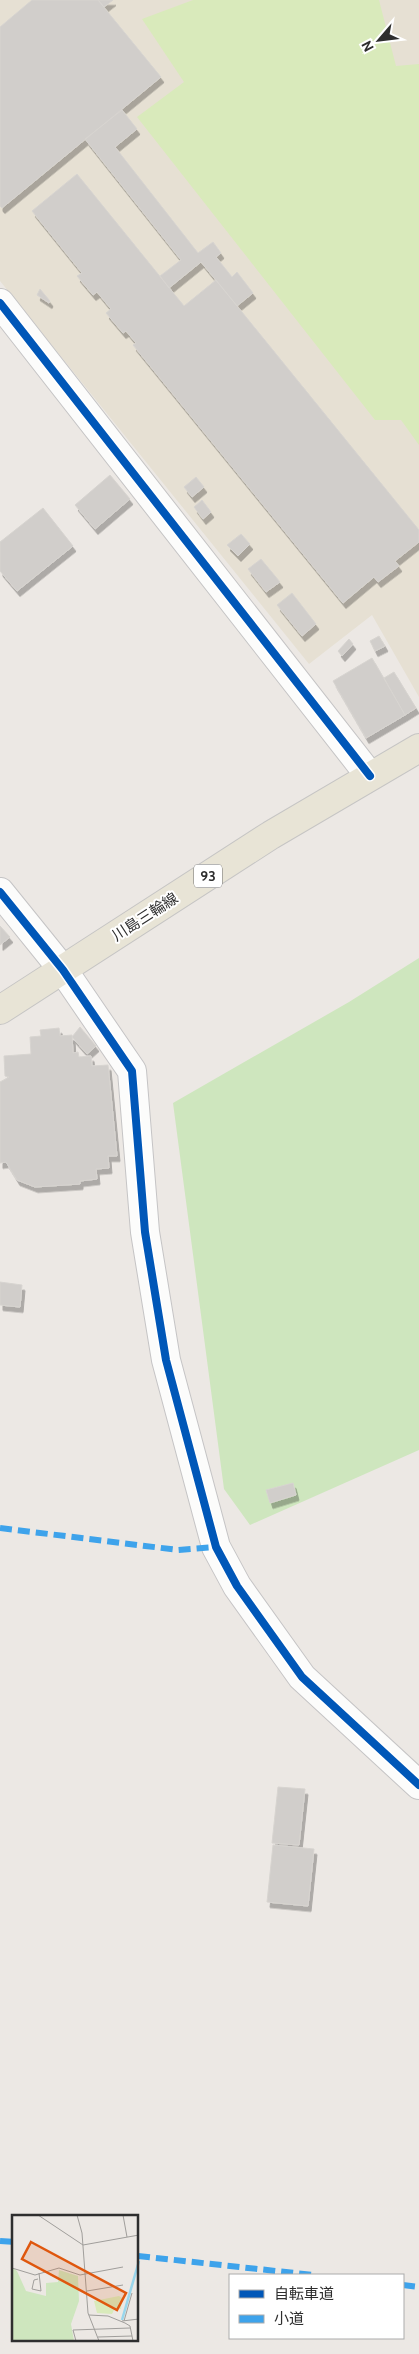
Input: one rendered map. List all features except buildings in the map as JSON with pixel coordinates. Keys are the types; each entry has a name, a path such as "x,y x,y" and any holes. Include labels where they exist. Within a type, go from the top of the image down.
{"main road":[{"name":"川島三輪線","path":"0,1010 271,835 419,748"}],"street":[{"path":"0,303 370,776"},
{"path":"0,892 63,970 132,1071 146,1232 166,1360 216,1547 237,1586 302,1677 419,1785"}],"shaded area":[{"path":"0,0 419,0 419,697 372,615 309,664 0,281"}],"green space":[{"path":"193,0 379,0 396,66 419,64 419,445 401,420 375,420 137,117 184,82 142,19"},
{"path":"419,958 419,1450 250,1525 224,1489 173,1103 349,1002"}],"marked path":[{"path":"0,1528 178,1550 216,1547"},
{"path":"0,2241 12,2242"},
{"path":"139,2256 304,2274"},
{"path":"404,2285 419,2287"}],"cycle path":[{"path":"0,303 370,776"},
{"path":"0,892 63,970 132,1071 145,1232 166,1360 216,1547 237,1586 302,1677 419,1785"}]}
